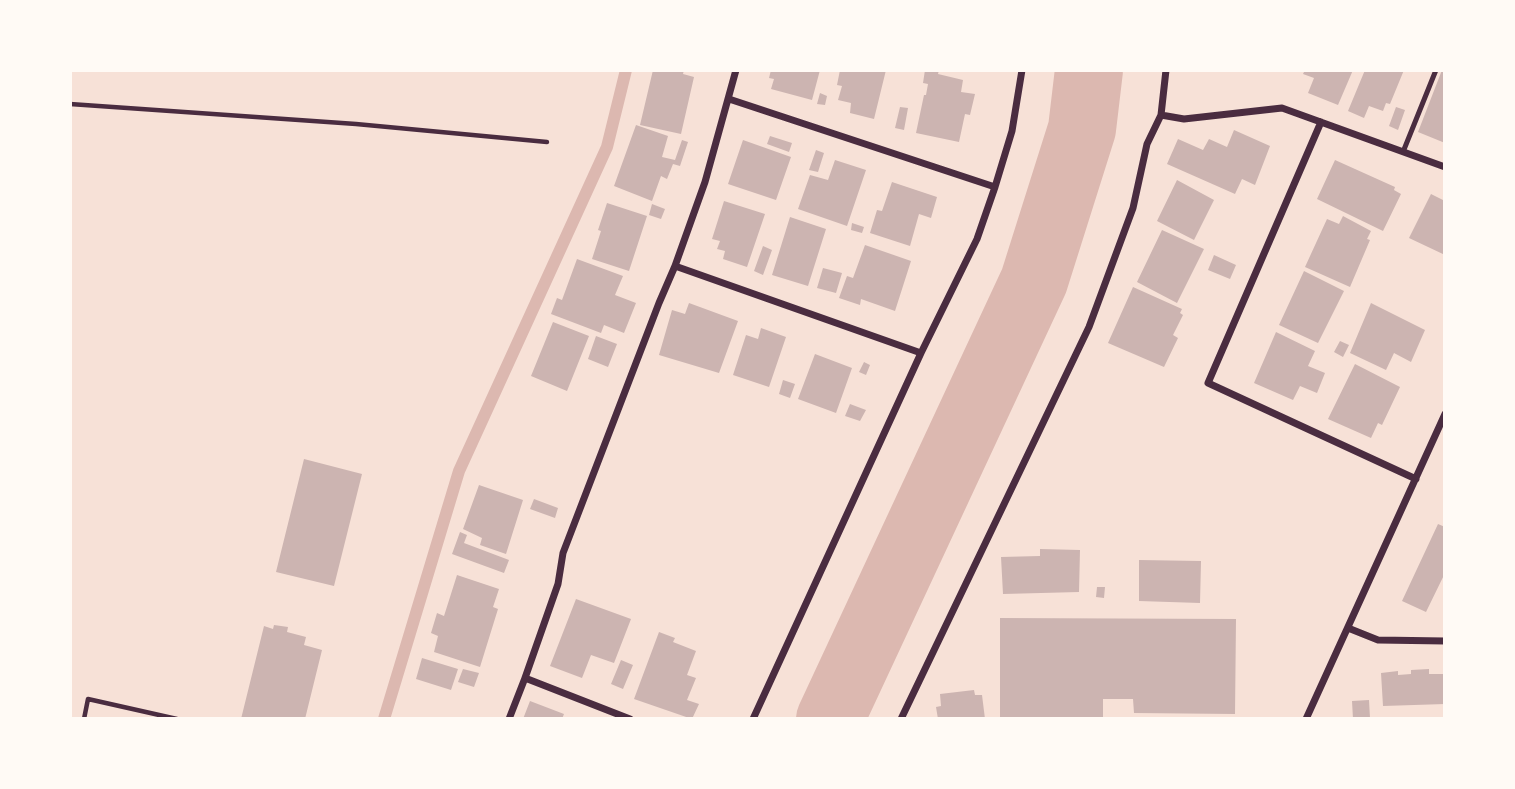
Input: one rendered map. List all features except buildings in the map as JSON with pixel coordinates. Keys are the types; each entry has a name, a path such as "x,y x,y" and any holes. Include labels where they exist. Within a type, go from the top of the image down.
{"street":[{"path":"509,719 558,584 563,552 705,183 736,70"},
{"path":"753,719 977,239 1012,131 1022,70"},
{"path":"901,719 1089,327 1133,208 1147,145 1161,115 1166,70"},
{"path":"729,99 995,187"},
{"path":"1161,115 1184,119 1282,108 1445,167"},
{"path":"1321,122 1208,383 1416,479"},
{"path":"675,266 922,353"},
{"path":"1306,719 1445,414"},
{"path":"1348,628 1378,640 1445,641"},
{"path":"525,678 629,719"}],"lane":[{"path":"1403,152 1436,70"}],"path":[{"path":"70,104 356,124 547,142"},
{"path":"84,719 88,699 177,719"}],"waterway":[{"path":"384,719 459,471 607,147 626,70"},
{"path":"830,719 1034,281 1082,129 1089,70"}]}
